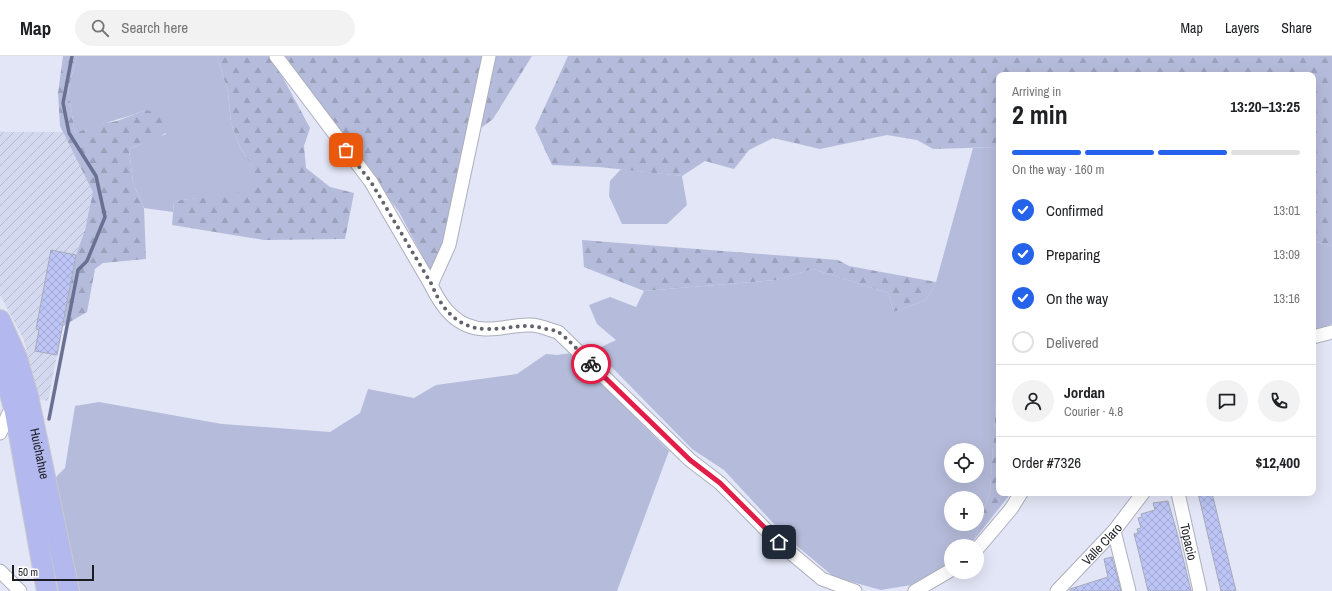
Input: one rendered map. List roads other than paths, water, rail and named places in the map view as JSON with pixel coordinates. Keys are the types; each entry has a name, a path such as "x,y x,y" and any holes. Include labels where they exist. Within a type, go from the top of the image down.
{"main road":[{"name":"Huichahue","path":"0,320 17,358 28,396 69,591"},
{"name":"Huichahue","path":"0,356 15,412 47,591"}],"street":[{"path":"276,56 371,182 432,285 439,303 456,319 469,325 485,329 532,325 558,332 690,460 720,483 779,542 822,579 854,591"},
{"path":"432,285 449,245 489,56"},
{"path":"1316,336 1332,332"},
{"path":"0,433 8,415 15,412"},
{"path":"984,541 1020,496"},
{"name":"Valle Claro","path":"1064,588 1114,531 1141,496"},
{"name":"Topacio","path":"1179,496 1200,591"},
{"path":"1114,531 1129,591"},
{"path":"0,571 20,591"},
{"path":"915,591 944,574"}],"waterway":[{"path":"49,419 78,270 87,261 105,217 96,176 69,133 63,103 72,56"}]}
